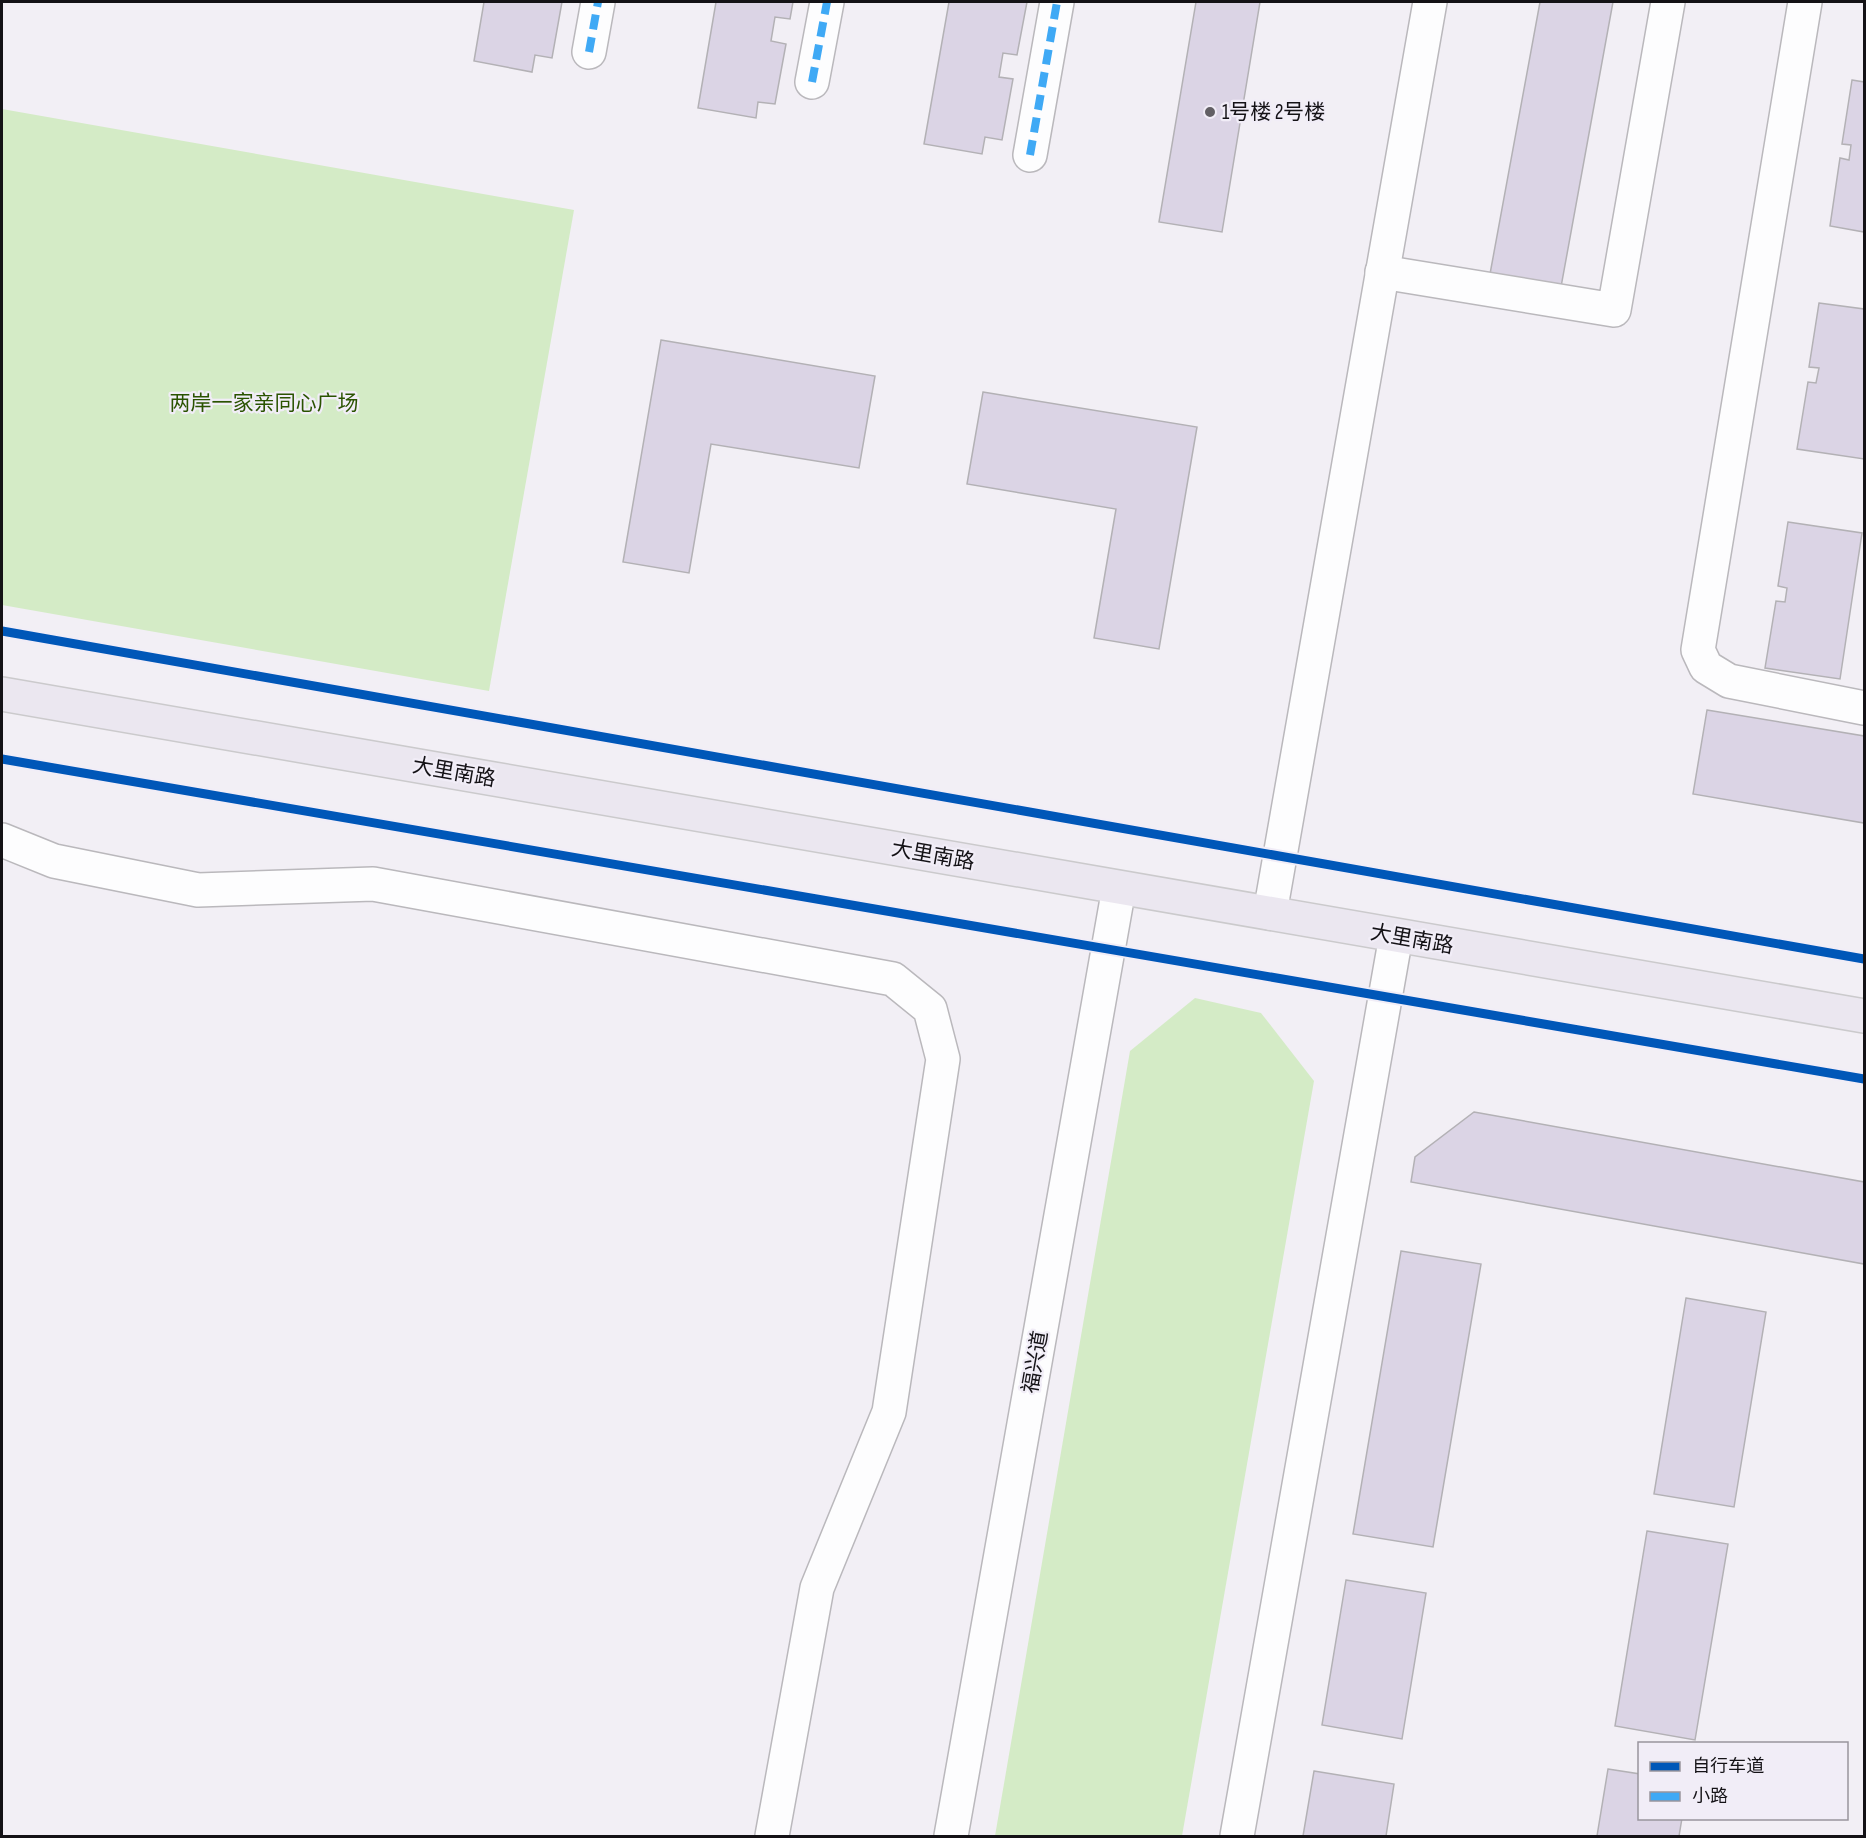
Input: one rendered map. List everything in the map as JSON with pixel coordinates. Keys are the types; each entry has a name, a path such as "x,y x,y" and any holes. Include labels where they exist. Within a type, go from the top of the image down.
{"main road":[{"name":"大里南路","path":"2,694 1864,1016"}],"street":[{"path":"589,52 598,2"},
{"path":"812,82 826,2"},
{"path":"1030,155 1057,2"},
{"path":"1270,913 1430,2"},
{"path":"1382,272 1614,310 1668,2"},
{"path":"1805,2 1698,650 1706,667 1729,681 1864,708"},
{"path":"2,840 54,861 198,890 373,884 893,979 930,1009 943,1059 889,1412 817,1588 772,1836"},
{"name":"福兴道","path":"951,1836 1119,888"},
{"path":"1237,1836 1396,936"}],"green space":[{"name":"两岸一家亲同心广场","path":"2,109 574,210 489,691 2,605"},
{"path":"1195,998 1261,1013 1314,1081 1182,1836 995,1836 1130,1051"}],"building":[{"path":"484,2 562,2 552,58 535,55 532,72 474,61"},
{"path":"716,2 793,2 790,19 775,17 771,41 786,44 775,104 758,102 756,118 698,108"},
{"path":"949,2 1027,2 1017,55 1003,53 999,77 1013,79 1002,140 985,137 982,154 924,144"},
{"name":"1号楼 2号楼","path":"1196,2 1260,2 1222,232 1159,222"},
{"path":"1540,2 1613,2 1561,287 1490,274"},
{"path":"1852,80 1864,82 1864,232 1830,226 1840,158 1849,160 1851,145 1842,144"},
{"path":"1819,303 1864,309 1864,459 1797,449 1808,382 1816,383 1819,368 1809,367"},
{"path":"661,340 875,376 859,468 711,444 689,573 623,562"},
{"path":"983,392 1197,427 1159,649 1094,638 1116,509 967,484"},
{"path":"1788,522 1862,533 1840,679 1765,668 1776,601 1785,602 1787,588 1778,586"},
{"path":"1707,710 1864,736 1864,823 1693,794"},
{"path":"1474,1112 1864,1182 1864,1264 1411,1182 1415,1157"},
{"path":"1401,1251 1481,1264 1433,1547 1353,1534"},
{"path":"1686,1298 1766,1312 1734,1507 1654,1494"},
{"path":"1647,1531 1728,1544 1695,1740 1615,1726"},
{"path":"1346,1580 1426,1593 1402,1739 1322,1725"},
{"path":"1608,1769 1638,1774 1638,1820 1682,1820 1679,1836 1597,1836"},
{"path":"1314,1771 1394,1784 1386,1836 1303,1836"}],"marked path":[{"path":"589,52 598,2"},
{"path":"812,82 827,2"},
{"path":"1030,155 1057,2"}],"cycle path":[{"path":"2,631 1864,959"},
{"path":"2,759 1864,1079"}],"place":[{"name":"1号楼 2号楼","path":"1210,112"}]}
